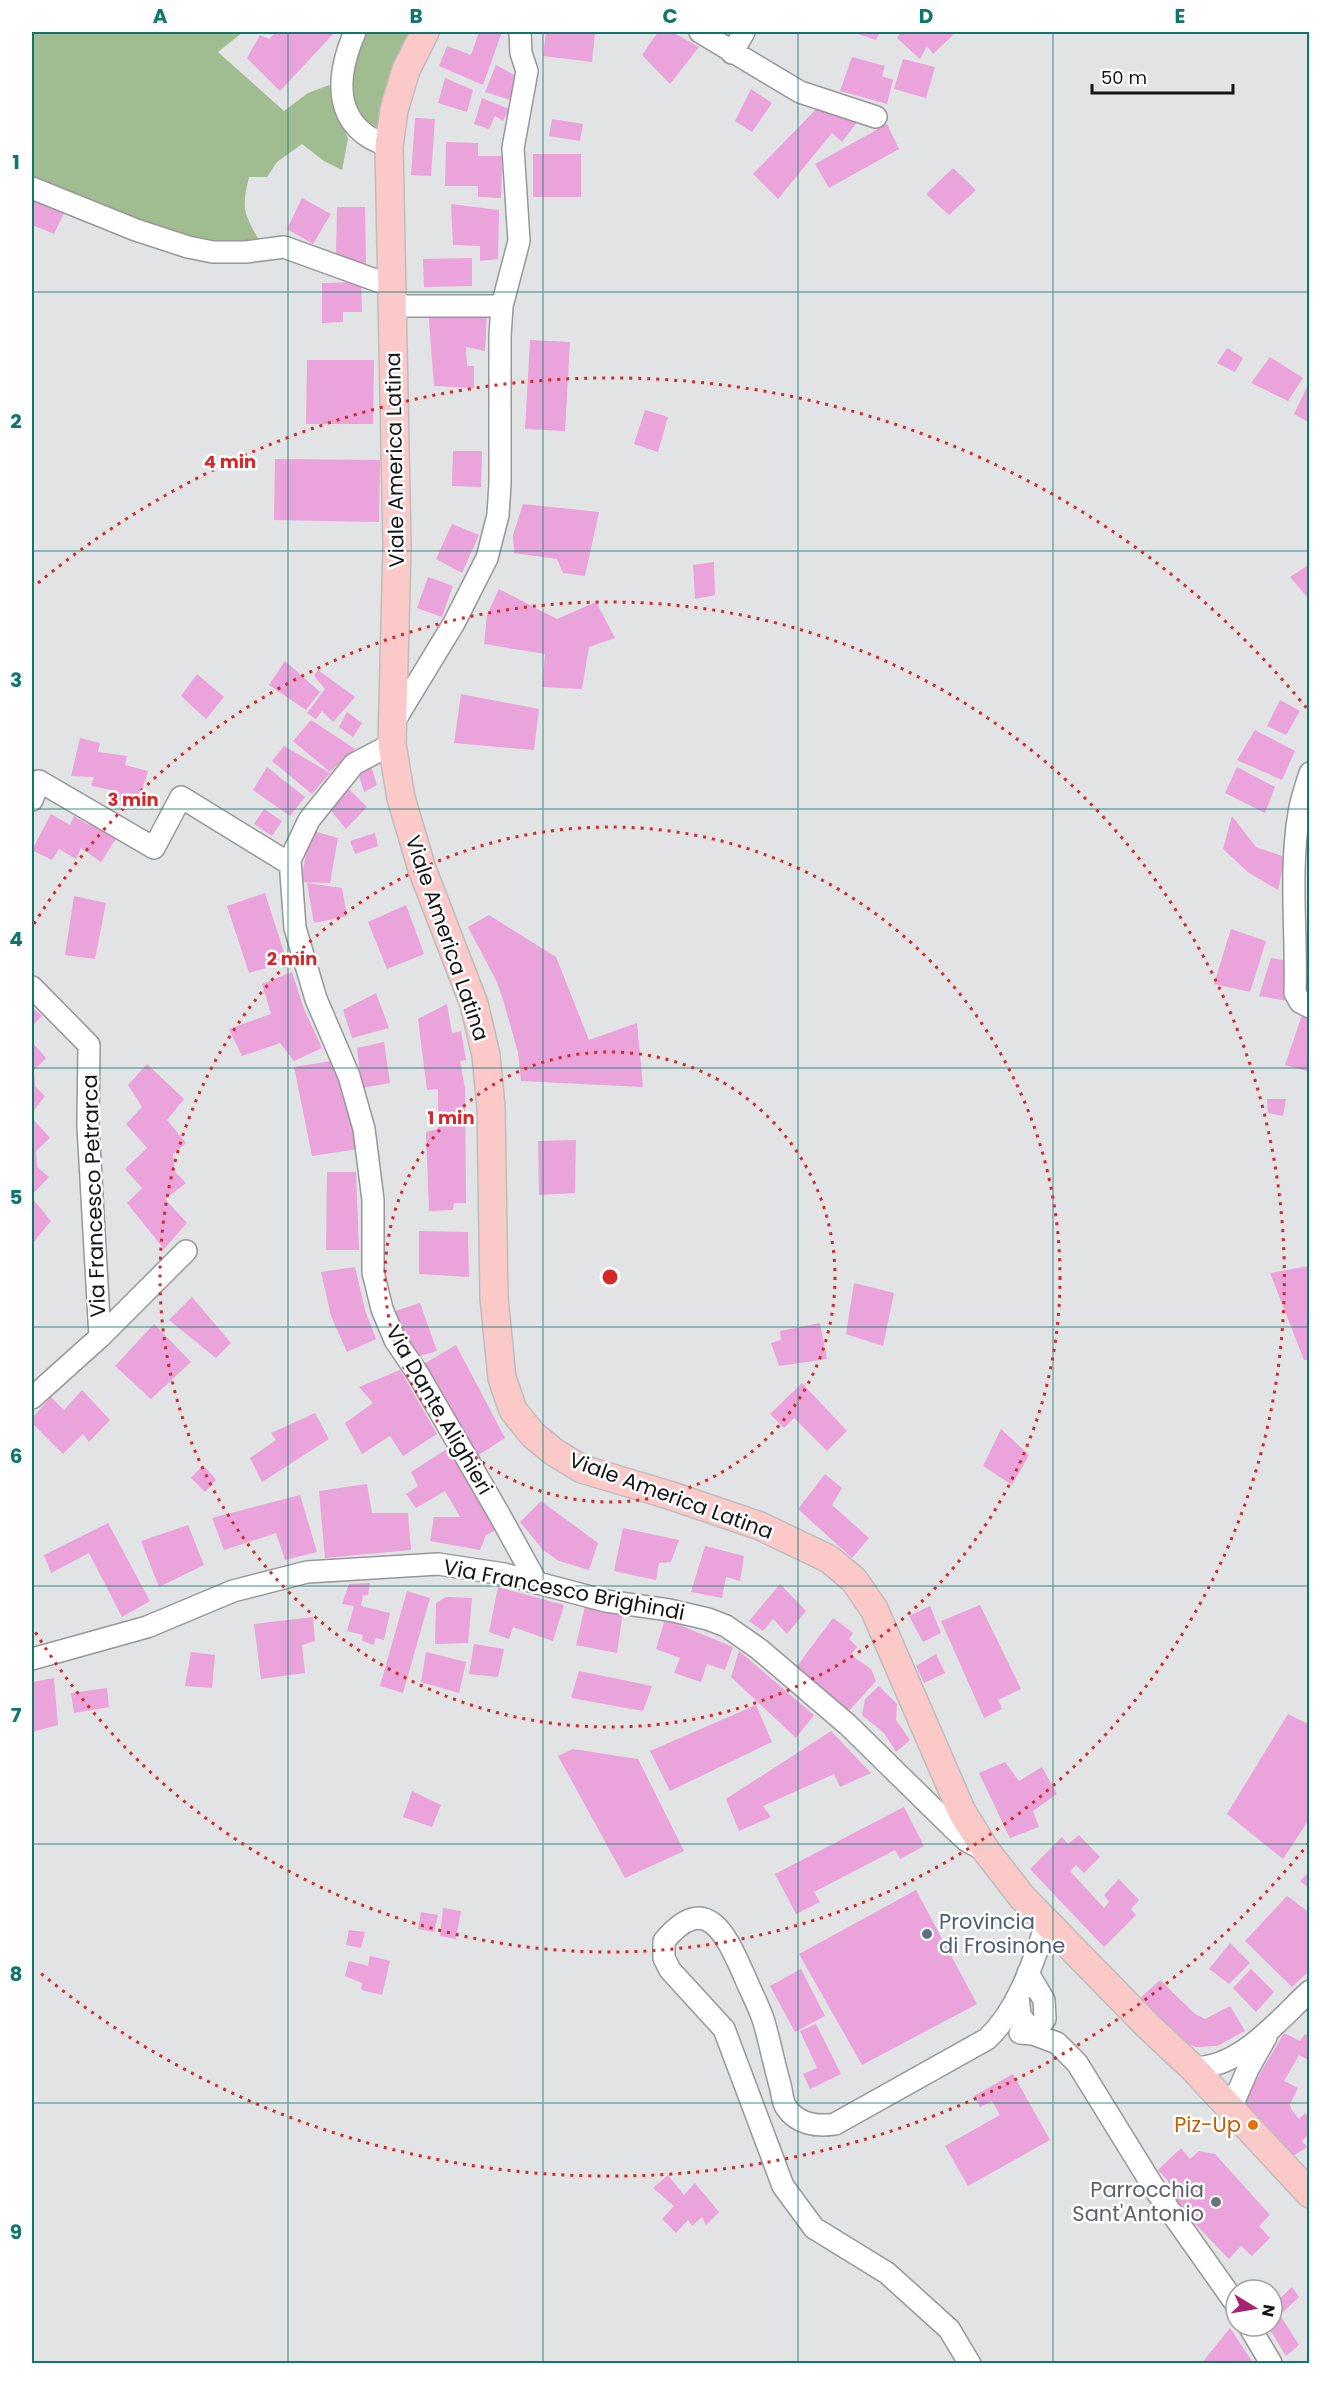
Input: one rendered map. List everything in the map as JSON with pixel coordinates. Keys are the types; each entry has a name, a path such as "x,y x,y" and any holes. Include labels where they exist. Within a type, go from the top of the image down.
{"main road":[{"name":"Viale America Latina","path":"425,32 406,70 394,110 389,146 397,546 392,734 401,798 422,869 474,1004 486,1055 491,1107 494,1298 502,1378 513,1410 533,1435 582,1469 760,1526 830,1559 854,1580 874,1609 962,1812 987,1852 1023,1897 1193,2068 1310,2194"}],"street":[{"path":"355,32 347,50 342,78 343,107 358,130 372,141 389,146"},
{"path":"392,734 454,623 487,558 498,515 500,336 502,306 519,241 513,148 527,71 521,53 520,32"},
{"path":"700,32 800,92 876,117"},
{"path":"732,53 744,32"},
{"path":"32,188 136,230 188,248 213,252 246,252 284,247 392,296 502,306"},
{"name":"Via Dante Alighieri","path":"392,734 354,764 309,820 290,860 295,928 316,999 349,1076 364,1129 373,1200 373,1272 382,1309 395,1340 494,1504 537,1583"},
{"path":"1310,773 1299,812 1294,914 1295,993 1300,1002 1310,1007"},
{"path":"32,800 39,781 154,848 181,797 290,864"},
{"name":"Via Francesco Petrarca","path":"32,987 88,1045 88,1126 99,1337 32,1398"},
{"path":"99,1337 186,1251"},
{"name":"Via Francesco Brighindi","path":"32,1659 147,1627 233,1591 307,1572 438,1564 504,1574 606,1601 679,1612 708,1619 733,1631 759,1649 848,1725 967,1841 987,1852"},
{"path":"970,2364 949,2329 887,2273 814,2228 783,2186 724,2029 670,1970 664,1958 664,1941 675,1928 689,1919 706,1919 720,1928 729,1940 763,2020 785,2105 794,2117 807,2124 820,2127 835,2124 987,2039 1010,2032 1033,2034 1058,2043 1077,2063 1156,2191 1224,2287"},
{"path":"987,2039 1001,2026 1018,1996 1047,1922"},
{"path":"1028,1973 1044,2000 1045,2019 1033,2034"},
{"path":"1193,2068 1210,2068 1246,2048 1310,1991"},
{"path":"1018,1996 1020,2015 1033,2034"},
{"path":"1231,2108 1248,2069 1274,2024"},
{"path":"1256,2338 1271,2363"}],"green space":[{"path":"32,32 243,32 218,52 284,111 308,93 329,85 348,139 342,170 324,161 302,144 277,162 267,177 249,177 245,197 247,217 260,242 232,246 194,239 151,226 32,182"},
{"path":"366,32 413,32 382,129 367,121 353,99 353,73"}],"building":[{"path":"276,32 335,32 280,91 247,58 260,35 269,39"},
{"path":"479,32 502,32 483,85 439,66 447,46 471,55"},
{"path":"546,32 595,32 592,62 543,56"},
{"path":"658,32 672,32 699,47 670,84 642,55"},
{"path":"852,32 880,32 876,40"},
{"path":"901,32 948,32 953,35 933,54 927,46 920,59 897,38"},
{"path":"852,57 885,66 882,76 893,80 887,104 840,91"},
{"path":"903,59 935,67 926,98 894,89"},
{"path":"496,65 518,77 510,100 485,92"},
{"path":"445,78 473,90 467,112 438,103"},
{"path":"751,89 772,103 752,132 735,121"},
{"path":"482,98 509,109 503,121 495,116 489,129 474,124"},
{"path":"822,103 858,121 842,142 832,133 778,199 753,174"},
{"path":"415,118 435,119 431,176 411,175"},
{"path":"552,119 583,124 580,141 549,136"},
{"path":"887,124 899,149 829,188 815,164"},
{"path":"446,142 478,143 478,156 502,156 501,198 478,197 478,186 445,186"},
{"path":"533,154 581,154 581,197 533,197"},
{"path":"953,168 976,190 949,215 926,194"},
{"path":"32,197 66,209 54,234 32,225"},
{"path":"302,198 331,214 313,244 287,229"},
{"path":"451,204 499,210 498,259 480,261 480,246 453,245"},
{"path":"337,207 365,207 366,264 353,265 336,255"},
{"path":"472,258 472,286 424,287 423,259"},
{"path":"361,282 362,312 343,312 343,322 322,323 322,283"},
{"path":"428,308 487,315 485,351 466,347 467,366 474,366 474,388 434,386"},
{"path":"530,340 570,342 565,431 525,429"},
{"path":"1227,348 1243,358 1235,372 1217,363"},
{"path":"1270,357 1303,378 1288,401 1251,383"},
{"path":"307,360 374,360 373,424 306,424"},
{"path":"1308,385 1310,386 1310,423 1294,414"},
{"path":"645,410 668,417 658,452 634,444"},
{"path":"453,451 482,451 481,487 452,486"},
{"path":"275,459 380,460 379,522 274,520"},
{"path":"523,504 599,512 585,576 563,573 557,559 514,553 513,535"},
{"path":"452,524 479,535 462,573 436,559"},
{"path":"714,562 715,595 695,599 693,565"},
{"path":"1310,564 1310,600 1290,577"},
{"path":"428,577 453,586 442,617 417,608"},
{"path":"499,589 557,619 596,602 615,638 589,647 582,689 542,687 545,654 484,644 487,615"},
{"path":"285,661 320,692 306,710 269,685"},
{"path":"318,670 355,697 333,722 322,711 316,719 307,713 325,689 314,676"},
{"path":"197,674 224,697 206,719 181,696"},
{"path":"461,694 539,709 534,750 454,743"},
{"path":"1280,700 1300,711 1286,735 1267,726"},
{"path":"347,712 362,723 353,737 339,727"},
{"path":"311,720 355,749 330,772 293,741"},
{"path":"1255,730 1295,751 1282,780 1237,760"},
{"path":"80,738 100,743 98,752 127,756 125,765 148,771 136,808 108,803 111,790 91,786 94,777 71,776"},
{"path":"284,746 330,773 312,794 272,761"},
{"path":"370,763 377,785 364,792 357,769"},
{"path":"267,767 305,797 290,816 253,790"},
{"path":"1237,767 1275,787 1265,813 1225,793"},
{"path":"346,786 367,807 346,829 328,807"},
{"path":"264,809 282,821 272,836 254,824"},
{"path":"51,814 70,825 74,816 89,825 94,818 119,834 101,862 81,848 76,859 59,849 52,860 32,850"},
{"path":"1232,816 1256,847 1285,857 1278,890 1249,873 1223,849"},
{"path":"310,830 338,838 330,883 301,882"},
{"path":"375,833 378,846 355,854 350,841"},
{"path":"307,883 342,888 347,916 314,923"},
{"path":"265,893 287,962 249,973 227,906"},
{"path":"74,896 106,903 95,959 65,955"},
{"path":"406,905 424,954 387,969 368,922"},
{"path":"489,915 556,957 589,1040 637,1023 643,1087 521,1081 518,1052 497,982 468,927"},
{"path":"1231,929 1266,941 1250,992 1214,984"},
{"path":"1271,958 1288,961 1288,1001 1259,996"},
{"path":"292,972 304,1009 322,1048 294,1061 280,1043 242,1056 229,1029 271,1014 262,984"},
{"path":"376,993 389,1028 352,1038 343,1010"},
{"path":"447,1004 452,1033 461,1031 466,1060 460,1061 465,1088 466,1203 454,1203 453,1210 429,1211 426,1132 438,1129 438,1089 427,1090 418,1019"},
{"path":"32,1007 42,1016 32,1026"},
{"path":"1303,1012 1310,1014 1310,1072 1285,1065"},
{"path":"32,1042 46,1058 34,1070 35,1086 45,1096 32,1113"},
{"path":"384,1042 390,1083 362,1088 357,1048"},
{"path":"338,1060 358,1149 312,1156 294,1067"},
{"path":"147,1064 184,1099 167,1120 186,1143 173,1154 175,1172 186,1183 165,1199 187,1223 164,1249 127,1203 142,1188 125,1169 147,1148 126,1124 142,1107 128,1085"},
{"path":"1267,1099 1286,1099 1283,1116 1268,1113"},
{"path":"32,1118 50,1138 36,1151 37,1167 49,1177 32,1195"},
{"path":"576,1140 575,1193 539,1195 538,1141"},
{"path":"327,1172 356,1172 359,1250 326,1250"},
{"path":"32,1198 51,1221 32,1244"},
{"path":"419,1231 468,1232 469,1277 419,1274"},
{"path":"1310,1266 1310,1360 1304,1360 1270,1273"},
{"path":"355,1267 365,1310 376,1339 347,1352 331,1316 321,1272"},
{"path":"854,1283 894,1293 883,1346 846,1334"},
{"path":"192,1297 231,1343 216,1358 169,1320"},
{"path":"420,1303 437,1351 413,1358 392,1312"},
{"path":"820,1323 827,1359 779,1366 771,1343 781,1340 780,1331"},
{"path":"154,1324 191,1362 151,1399 115,1366"},
{"path":"456,1345 505,1438 477,1456 422,1365"},
{"path":"400,1370 437,1434 403,1456 390,1436 362,1454 345,1423 373,1403 359,1387"},
{"path":"802,1383 847,1431 827,1451 794,1418 784,1428 770,1414"},
{"path":"82,1390 110,1420 89,1442 83,1434 63,1454 32,1423 32,1418 51,1397 64,1410"},
{"path":"315,1413 329,1439 262,1482 250,1458 276,1440 271,1433"},
{"path":"1001,1429 1029,1455 1012,1485 983,1466"},
{"path":"450,1447 496,1530 486,1535 480,1550 430,1541 434,1517 460,1517 445,1491 416,1508 406,1494 418,1486 411,1472"},
{"path":"203,1465 216,1480 205,1492 191,1478"},
{"path":"825,1474 842,1488 832,1505 869,1538 852,1558 798,1509"},
{"path":"367,1484 372,1513 408,1513 411,1550 325,1558 319,1491"},
{"path":"300,1495 317,1552 285,1560 276,1533 224,1550 212,1518"},
{"path":"541,1501 598,1543 589,1570 559,1561 543,1550 520,1522"},
{"path":"108,1523 150,1601 122,1617 89,1553 51,1573 44,1555"},
{"path":"188,1525 204,1565 159,1587 141,1541"},
{"path":"623,1528 679,1540 671,1562 659,1563 656,1580 614,1571"},
{"path":"705,1546 744,1556 740,1581 726,1577 722,1598 691,1592"},
{"path":"370,1583 368,1595 363,1595 361,1606 390,1613 384,1640 375,1638 374,1645 362,1641 363,1635 347,1631 354,1606 342,1604 349,1584"},
{"path":"780,1584 806,1611 787,1634 773,1619 763,1631 749,1621"},
{"path":"498,1587 564,1605 553,1641 513,1627 509,1639 489,1632"},
{"path":"407,1591 430,1598 403,1693 380,1686"},
{"path":"446,1597 472,1598 468,1643 435,1644 436,1603"},
{"path":"980,1605 1021,1689 998,1700 1002,1709 984,1718 941,1621"},
{"path":"585,1606 623,1612 617,1653 576,1645"},
{"path":"930,1606 941,1633 923,1642 909,1616"},
{"path":"313,1617 315,1641 302,1645 305,1673 261,1679 254,1624"},
{"path":"833,1618 853,1633 849,1639 857,1647 851,1655 871,1669 876,1681 847,1713 794,1670"},
{"path":"665,1619 733,1647 725,1670 707,1664 701,1682 674,1673 680,1658 656,1649"},
{"path":"474,1644 504,1649 498,1677 469,1674"},
{"path":"739,1651 814,1715 796,1738 731,1677"},
{"path":"191,1652 215,1655 212,1688 185,1686"},
{"path":"426,1652 466,1662 459,1693 421,1682"},
{"path":"936,1654 945,1673 924,1683 916,1666"},
{"path":"579,1671 652,1686 643,1711 571,1698"},
{"path":"54,1678 58,1725 32,1732 32,1682"},
{"path":"879,1686 897,1704 896,1720 910,1740 896,1752 884,1733 862,1715 865,1699"},
{"path":"107,1688 109,1707 74,1713 71,1693"},
{"path":"756,1705 772,1742 670,1791 650,1751"},
{"path":"1288,1714 1310,1725 1310,1818 1283,1859 1227,1814"},
{"path":"831,1731 871,1773 840,1787 834,1774 763,1806 771,1817 739,1831 726,1799"},
{"path":"573,1749 638,1759 684,1851 625,1878 558,1756"},
{"path":"1005,1762 1019,1781 1042,1767 1057,1794 1033,1811 1039,1827 1010,1838 979,1773"},
{"path":"412,1791 441,1805 432,1827 403,1817"},
{"path":"904,1807 924,1846 900,1859 895,1850 814,1892 820,1902 796,1914 775,1874"},
{"path":"1079,1835 1100,1857 1084,1873 1076,1865 1070,1871 1104,1908 1109,1902 1104,1895 1119,1879 1139,1900 1131,1909 1136,1915 1104,1947 1030,1869 1062,1837 1068,1844"},
{"path":"1310,1871 1310,1889 1300,1881"},
{"path":"916,1890 977,2004 862,2065 799,1954"},
{"path":"1287,1896 1310,1913 1310,1970 1292,1987 1245,1941"},
{"path":"443,1908 461,1911 456,1939 440,1936"},
{"path":"421,1912 438,1915 434,1932 418,1929"},
{"path":"349,1930 365,1932 361,1948 346,1945"},
{"path":"1230,1943 1250,1963 1229,1984 1209,1969"},
{"path":"370,1956 390,1961 382,1995 361,1990 362,1983 345,1976 349,1961 368,1966"},
{"path":"801,1969 825,2016 795,2032 770,1986"},
{"path":"1251,1969 1274,1992 1256,2012 1233,1988"},
{"path":"1160,1980 1195,2014 1205,2019 1230,2006 1245,2031 1217,2046 1196,2047 1186,2043 1138,2000"},
{"path":"816,2024 841,2074 810,2089 803,2074 817,2068 800,2031"},
{"path":"1284,2033 1300,2041 1305,2034 1310,2037 1310,2061 1299,2055 1284,2081 1298,2088 1290,2104 1291,2109 1299,2119 1305,2113 1310,2119 1310,2133 1302,2141 1307,2147 1287,2160 1246,2117 1245,2099"},
{"path":"1013,2074 1050,2140 968,2186 945,2146 1000,2115 992,2101 980,2107 974,2096"},
{"path":"1181,2148 1190,2159 1199,2151 1215,2154 1270,2215 1259,2226 1270,2238 1252,2256 1241,2246 1229,2259 1167,2195 1168,2181 1158,2170"},
{"path":"668,2175 684,2195 695,2183 719,2212 706,2225 702,2217 692,2226 688,2220 676,2233 662,2219 674,2206 653,2188"},
{"path":"1292,2287 1299,2297 1284,2311 1284,2295"},
{"path":"1284,2321 1299,2345 1286,2356 1275,2338 1284,2338"},
{"path":"1224,2335 1224,2338 1237,2338 1254,2364 1201,2364"}],"place":[{"name":"Provincia di Frosinone","path":"927,1934"},
{"name":"Piz-Up","path":"1253,2125"},
{"name":"Parrocchia Sant'Antonio","path":"1216,2202"}]}
